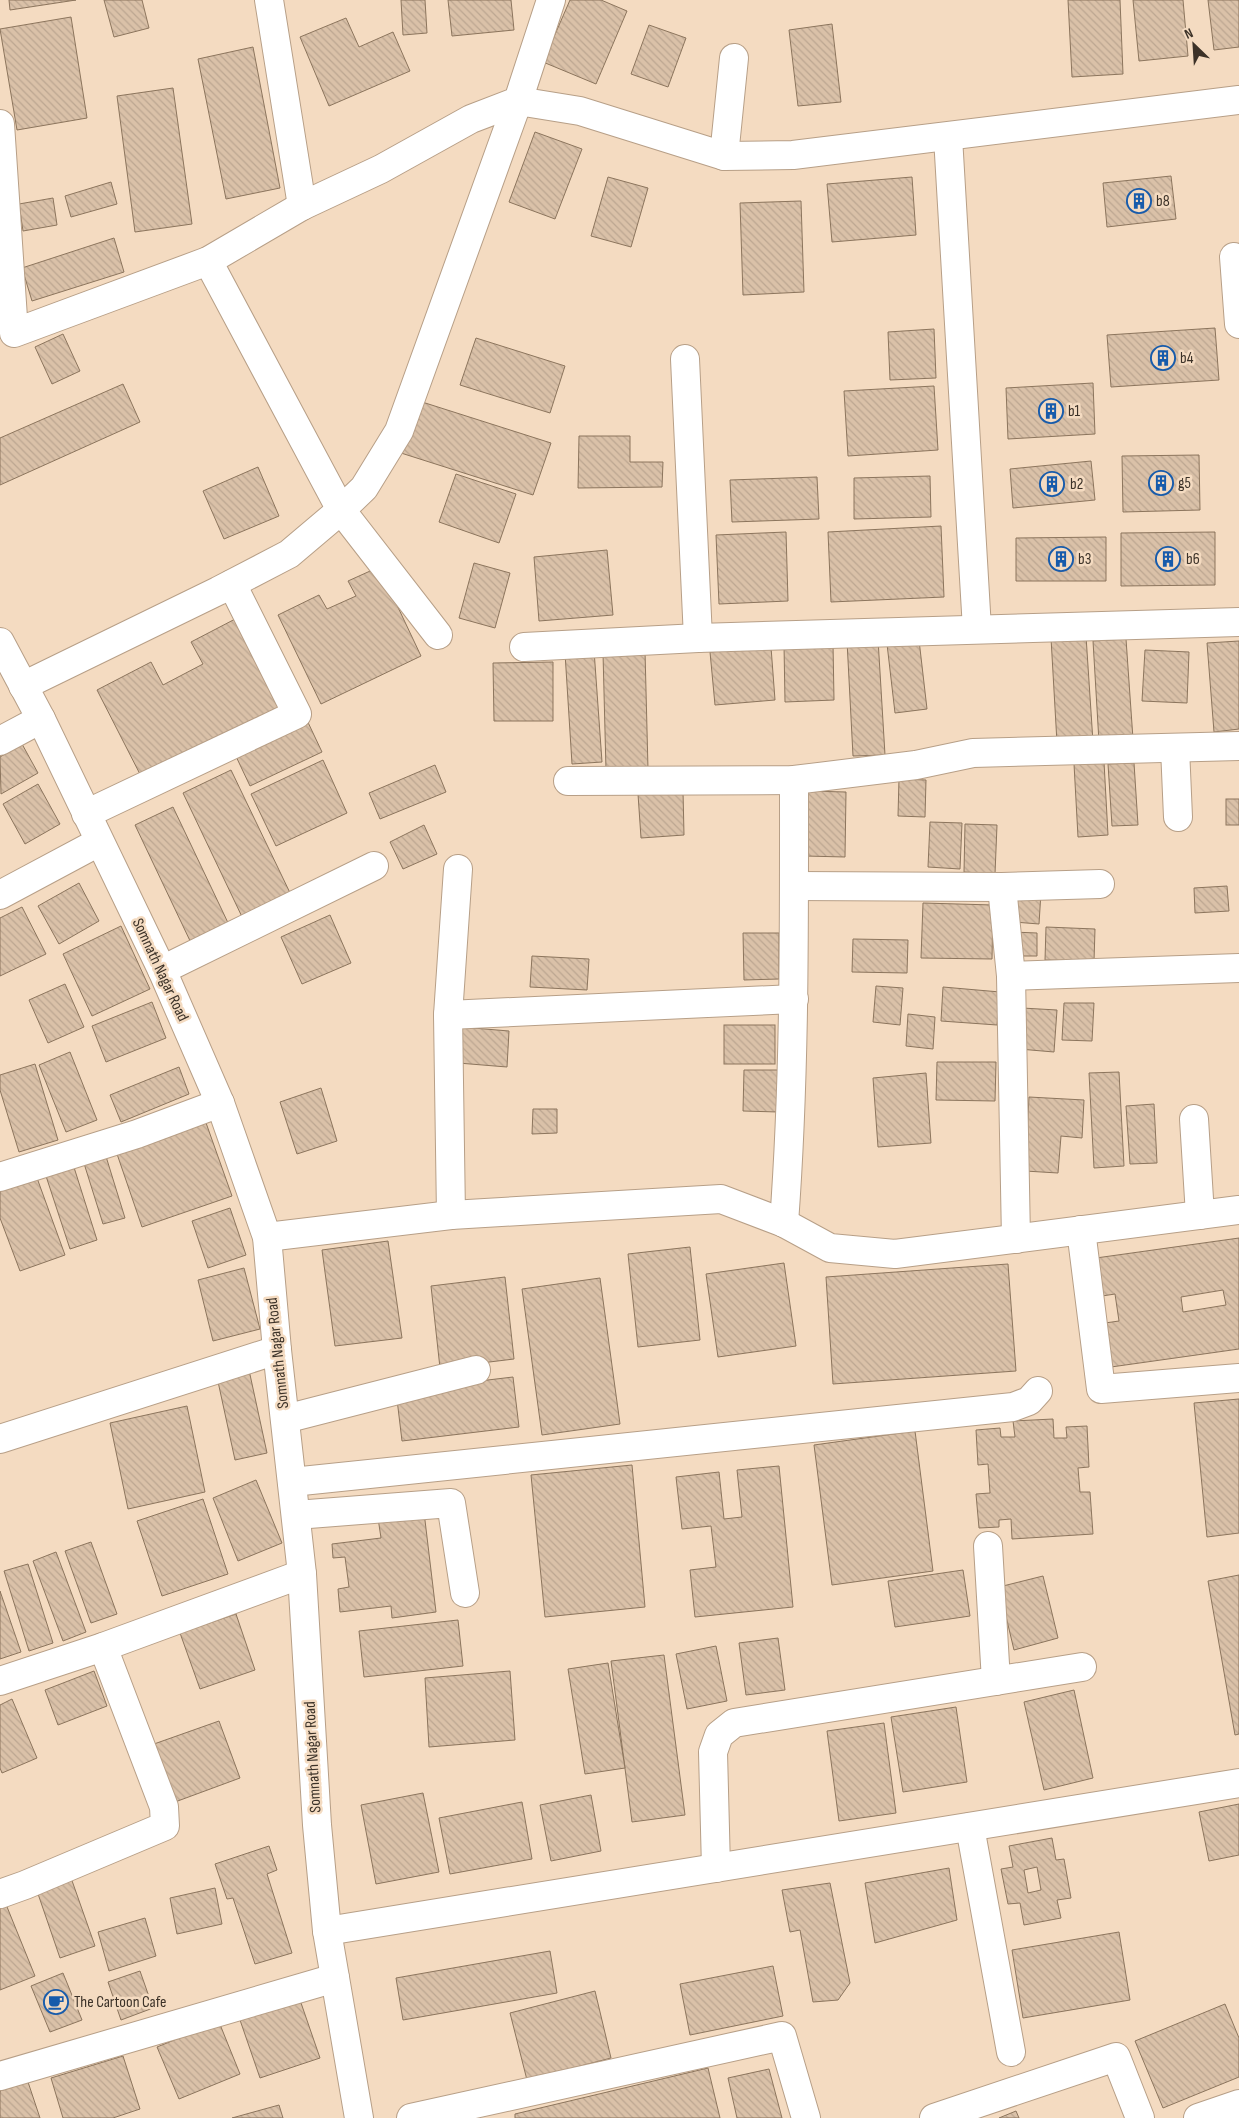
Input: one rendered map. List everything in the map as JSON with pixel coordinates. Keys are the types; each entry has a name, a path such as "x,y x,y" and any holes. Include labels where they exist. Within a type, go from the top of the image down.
{"street":[{"path":"269,0 302,206"},
{"path":"22,686 240,580 289,554 342,510 364,488 399,431 518,101 551,0"},
{"path":"724,156 734,58"},
{"path":"0,124 14,333 208,261 302,206 381,169 470,119 518,101 580,111 724,156 793,155 1239,100"},
{"path":"948,137 977,629"},
{"path":"1234,257 1239,324"},
{"path":"208,261 342,510 438,635"},
{"path":"685,359 698,638"},
{"path":"240,580 314,712"},
{"path":"86,814 297,714 240,580"},
{"path":"524,647 698,638 1239,622"},
{"name":"Somnath Nagar Road","path":"0,642 41,719 162,970 220,1103 267,1237 277,1350 302,1574 317,1825 327,1931 359,2118"},
{"path":"0,741 41,719"},
{"path":"568,781 794,780 916,765 974,753 1239,746"},
{"path":"1175,748 1178,817"},
{"path":"784,1223 789,1158 794,1000 794,780"},
{"path":"0,895 99,842"},
{"path":"162,970 374,866"},
{"path":"451,1216 448,1015 458,869"},
{"path":"794,886 1002,887 1100,884"},
{"path":"1002,887 1011,976 1016,1239"},
{"path":"1011,976 1239,968"},
{"path":"448,1015 794,1000"},
{"path":"0,1177 137,1134 220,1103"},
{"path":"1194,1118 1200,1215"},
{"path":"267,1237 451,1216 721,1199 784,1223 830,1248 895,1254 1239,1210"},
{"path":"1081,1230 1101,1389 1239,1378"},
{"path":"0,1439 277,1350"},
{"path":"285,1419 476,1370"},
{"path":"292,1482 1012,1407 1029,1401 1038,1391"},
{"path":"296,1515 451,1503 465,1593"},
{"path":"988,1546 996,1681"},
{"path":"0,1681 103,1647 302,1574"},
{"path":"0,1894 25,1886 165,1826 164,1807 103,1647"},
{"path":"716,1868 713,1752 719,1735 734,1722 1082,1667"},
{"path":"327,1931 1239,1783"},
{"path":"970,1827 1011,2052"},
{"path":"0,2076 335,1978"},
{"path":"411,2118 782,2036 806,2118"},
{"path":"934,2118 1116,2057 1140,2118"},
{"path":"1198,2118 1239,2104"}],"building":[{"path":"9,0 76,0 10,10"},
{"path":"104,0 142,0 149,28 114,37"},
{"path":"401,0 425,0 427,33 403,35"},
{"path":"448,0 511,0 514,30 452,36"},
{"path":"570,0 601,0 627,11 596,84 543,62"},
{"path":"1068,0 1120,0 1123,74 1072,77"},
{"path":"1133,0 1183,0 1188,56 1139,61"},
{"path":"1208,0 1239,0 1239,47 1214,50"},
{"path":"71,17 87,118 17,130 0,29"},
{"path":"346,18 359,47 393,32 410,71 329,106 300,37"},
{"path":"832,24 841,102 798,106 789,30"},
{"path":"649,25 686,38 668,87 631,74"},
{"path":"253,47 280,188 226,199 198,59"},
{"path":"173,88 192,224 135,232 117,96"},
{"path":"535,132 582,149 555,219 509,202"},
{"name":"b8","path":"1171,176 1176,219 1107,227 1103,183"},
{"path":"608,177 648,188 631,247 591,236"},
{"path":"912,177 916,235 832,242 827,184"},
{"path":"111,182 117,204 71,217 65,196"},
{"path":"53,198 57,225 23,231 19,204"},
{"path":"801,201 804,292 743,295 740,203"},
{"path":"114,238 124,272 32,301 22,268"},
{"name":"b4","path":"1215,328 1219,380 1111,387 1107,335"},
{"path":"934,329 936,378 890,380 888,332"},
{"path":"63,334 80,371 52,384 35,347"},
{"path":"476,338 565,366 550,413 460,385"},
{"name":"b1","path":"1093,383 1095,434 1008,439 1006,388"},
{"path":"123,384 140,422 0,485 0,438"},
{"path":"934,386 938,450 848,456 844,391"},
{"path":"419,401 551,443 533,495 401,453"},
{"path":"579,436 630,436 630,462 663,462 662,487 578,488"},
{"name":"g5","path":"1199,455 1200,510 1123,512 1122,456"},
{"name":"b2","path":"1091,461 1095,500 1013,508 1010,469"},
{"path":"258,467 279,516 224,539 203,491"},
{"path":"456,474 516,494 499,543 439,522"},
{"path":"930,476 931,517 854,519 854,478"},
{"path":"817,477 819,519 732,522 730,480"},
{"path":"941,526 944,597 831,602 828,532"},
{"path":"786,532 788,601 719,604 716,535"},
{"name":"b6","path":"1215,532 1215,585 1121,586 1121,533"},
{"name":"b3","path":"1106,537 1106,581 1016,581 1016,538"},
{"path":"607,550 613,615 539,621 534,557"},
{"path":"474,563 510,573 495,628 459,618"},
{"path":"379,567 421,656 321,704 278,615 319,595 327,609 356,596 348,581"},
{"path":"239,617 286,709 144,782 97,690 151,662 163,685 203,664 191,642"},
{"path":"1086,636 1093,742 1057,743 1051,638"},
{"path":"878,639 885,755 853,756 847,641"},
{"path":"1126,639 1133,739 1099,742 1093,641"},
{"path":"919,640 927,709 895,713 887,644"},
{"path":"1239,641 1239,729 1214,732 1207,643"},
{"path":"833,644 834,700 785,702 784,645"},
{"path":"771,647 775,700 715,705 710,652"},
{"path":"594,650 602,762 572,764 565,653"},
{"path":"1145,650 1189,652 1187,703 1142,701"},
{"path":"645,651 648,769 606,770 603,653"},
{"path":"553,662 553,721 494,721 493,663"},
{"path":"305,716 322,752 250,786 233,750"},
{"path":"22,744 38,773 1,794 0,757"},
{"path":"323,760 347,813 276,846 251,794"},
{"path":"1104,762 1108,835 1078,837 1074,764"},
{"path":"1134,763 1138,825 1112,826 1108,764"},
{"path":"435,765 446,792 380,819 369,793"},
{"path":"231,770 292,897 244,921 183,793"},
{"path":"899,779 926,780 925,817 898,816"},
{"path":"38,784 60,824 25,844 3,804"},
{"path":"683,791 684,835 641,838 638,794"},
{"path":"806,791 846,792 845,857 805,856"},
{"path":"1226,799 1239,799 1239,825 1226,825"},
{"path":"173,807 230,927 192,945 135,825"},
{"path":"930,822 962,823 960,869 928,867"},
{"path":"965,824 997,825 995,874 964,872"},
{"path":"424,825 437,854 403,869 390,842"},
{"path":"79,883 99,921 59,944 38,906"},
{"path":"1227,886 1229,911 1195,913 1194,888"},
{"path":"1016,891 1041,892 1039,924 1014,922"},
{"path":"923,903 993,905 992,959 921,958"},
{"path":"22,907 46,954 0,976 0,918"},
{"path":"330,915 351,963 302,984 281,937"},
{"path":"121,926 150,989 92,1016 63,954"},
{"path":"1046,927 1095,929 1094,961 1045,960"},
{"path":"1012,932 1037,933 1037,956 1012,956"},
{"path":"743,933 779,933 779,979 744,980"},
{"path":"853,939 908,940 907,973 852,972"},
{"path":"532,956 589,959 587,990 530,987"},
{"path":"65,984 84,1027 48,1043 29,1000"},
{"path":"876,986 903,988 900,1025 873,1022"},
{"path":"943,987 1000,992 997,1025 941,1021"},
{"path":"152,1002 166,1038 106,1062 92,1026"},
{"path":"1064,1003 1094,1003 1092,1041 1062,1040"},
{"path":"1022,1008 1057,1010 1054,1052 1019,1049"},
{"path":"908,1014 935,1017 933,1049 906,1046"},
{"path":"724,1025 775,1025 775,1064 724,1064"},
{"path":"461,1027 509,1031 507,1067 458,1063"},
{"path":"70,1052 97,1120 66,1132 39,1065"},
{"path":"937,1062 996,1062 995,1101 936,1100"},
{"path":"35,1064 58,1140 19,1152 0,1090 0,1075"},
{"path":"179,1067 189,1094 121,1122 110,1095"},
{"path":"744,1070 779,1070 778,1112 743,1111"},
{"path":"1119,1072 1124,1166 1094,1168 1089,1073"},
{"path":"926,1073 931,1143 878,1147 873,1078"},
{"path":"321,1088 337,1141 297,1154 280,1102"},
{"path":"1029,1097 1084,1100 1082,1138 1061,1136 1058,1173 1025,1171"},
{"path":"1154,1104 1157,1163 1130,1164 1126,1106"},
{"path":"533,1109 557,1109 557,1133 532,1134"},
{"path":"205,1120 232,1196 142,1227 116,1151"},
{"path":"104,1150 125,1218 103,1224 82,1157"},
{"path":"72,1161 97,1240 70,1249 44,1170"},
{"path":"37,1178 65,1255 20,1271 0,1218 0,1191"},
{"path":"230,1208 246,1255 208,1268 192,1221"},
{"path":"1239,1238 1239,1349 1111,1367 1105,1323 1119,1321 1115,1294 1102,1296 1096,1258","holes":["1223,1290 1226,1305 1183,1312 1181,1297"]},
{"path":"388,1241 402,1338 335,1346 322,1250"},
{"path":"690,1247 700,1340 638,1347 628,1254"},
{"path":"784,1263 796,1346 718,1357 706,1274"},
{"path":"1008,1264 1016,1371 833,1384 826,1277"},
{"path":"244,1268 260,1329 213,1341 198,1280"},
{"path":"505,1277 514,1359 440,1368 431,1286"},
{"path":"600,1278 620,1424 542,1435 522,1289"},
{"path":"249,1370 267,1453 235,1460 217,1377"},
{"path":"513,1377 519,1427 402,1441 396,1391"},
{"path":"1239,1399 1239,1533 1207,1537 1194,1403"},
{"path":"187,1406 205,1492 128,1509 110,1423"},
{"path":"1053,1419 1054,1438 1067,1438 1066,1427 1087,1426 1089,1467 1078,1468 1080,1492 1090,1492 1093,1534 1012,1539 1011,1519 999,1520 999,1527 979,1528 976,1494 990,1493 988,1464 978,1465 976,1430 1000,1428 1001,1437 1015,1437 1013,1421"},
{"path":"915,1431 933,1571 832,1585 814,1445"},
{"path":"632,1465 645,1607 545,1617 531,1475"},
{"path":"779,1466 793,1607 695,1617 690,1570 716,1567 711,1526 682,1529 676,1477 719,1472 724,1519 742,1517 737,1470"},
{"path":"256,1480 282,1543 238,1561 213,1498"},
{"path":"203,1499 228,1574 162,1596 137,1521"},
{"path":"424,1512 436,1612 392,1618 391,1606 340,1612 338,1589 349,1587 345,1557 333,1558 332,1544 381,1538 378,1518"},
{"path":"91,1542 117,1614 91,1623 65,1551"},
{"path":"56,1552 86,1632 63,1641 33,1561"},
{"path":"28,1564 53,1643 29,1651 4,1571"},
{"path":"963,1570 970,1616 895,1627 888,1581"},
{"path":"1239,1575 1239,1734 1235,1735 1208,1581"},
{"path":"1043,1576 1058,1638 1014,1650 999,1587"},
{"path":"0,1591 21,1652 0,1659"},
{"path":"236,1614 255,1670 200,1689 180,1633"},
{"path":"458,1620 463,1666 364,1677 359,1631"},
{"path":"778,1638 785,1690 746,1695 739,1643"},
{"path":"716,1646 727,1701 687,1709 676,1654"},
{"path":"664,1655 685,1815 632,1822 611,1661"},
{"path":"608,1663 625,1768 585,1774 568,1669"},
{"path":"94,1671 107,1706 58,1725 45,1690"},
{"path":"510,1671 515,1740 429,1747 425,1678"},
{"path":"1074,1690 1093,1778 1044,1790 1024,1702"},
{"path":"12,1699 37,1758 2,1773 0,1768 0,1705"},
{"path":"956,1707 967,1782 903,1792 891,1717"},
{"path":"219,1721 240,1778 175,1802 154,1744"},
{"path":"884,1723 896,1813 839,1821 827,1731"},
{"path":"423,1793 439,1872 376,1884 361,1805"},
{"path":"591,1795 601,1851 551,1861 540,1805"},
{"path":"522,1802 532,1859 450,1874 439,1818"},
{"path":"1239,1804 1239,1855 1209,1861 1199,1812"},
{"path":"1052,1838 1056,1860 1064,1859 1071,1898 1057,1900 1061,1918 1024,1925 1020,1903 1008,1904 1001,1869 1013,1867 1009,1846","holes":["1037,1867 1041,1890 1028,1893 1024,1870"]},
{"path":"269,1846 277,1870 267,1874 292,1953 255,1964 233,1898 227,1899 215,1864"},
{"path":"949,1868 957,1920 875,1943 865,1883"},
{"path":"70,1875 95,1946 60,1958 36,1888"},
{"path":"830,1883 850,1983 838,2000 813,2002 800,1930 790,1932 782,1890"},
{"path":"215,1888 222,1924 177,1934 170,1898"},
{"path":"3,1897 35,1976 0,1990 0,1898"},
{"path":"145,1918 156,1956 109,1971 98,1932"},
{"path":"1119,1932 1130,2000 1023,2018 1012,1950"},
{"path":"550,1951 557,1993 403,2020 396,1978"},
{"path":"773,1966 783,2016 690,2035 680,1984"},
{"path":"140,1971 153,2008 121,2020 108,1982"},
{"path":"63,1973 82,2020 50,2032 31,1986"},
{"path":"595,1991 611,2058 527,2080 510,2013"},
{"path":"300,2000 320,2058 260,2078 240,2020"},
{"path":"1225,2004 1239,2038 1239,2077 1163,2108 1135,2041"},
{"path":"219,2022 240,2074 179,2099 157,2047"},
{"path":"123,2056 140,2109 113,2118 63,2118 51,2078"},
{"path":"708,2068 720,2118 515,2118 515,2114"},
{"path":"769,2069 782,2118 737,2118 728,2078"},
{"path":"28,2082 40,2118 0,2118 0,2091"},
{"path":"279,2105 283,2118 232,2118"},
{"path":"1016,2111 1019,2118 999,2118"}],"place":[{"name":"b8","path":"1139,201"},
{"name":"b4","path":"1163,358"},
{"name":"b1","path":"1051,411"},
{"name":"g5","path":"1161,483"},
{"name":"b2","path":"1052,484"},
{"name":"b3","path":"1061,559"},
{"name":"b6","path":"1168,559"},
{"name":"The Cartoon Cafe","path":"56,2002"}]}
